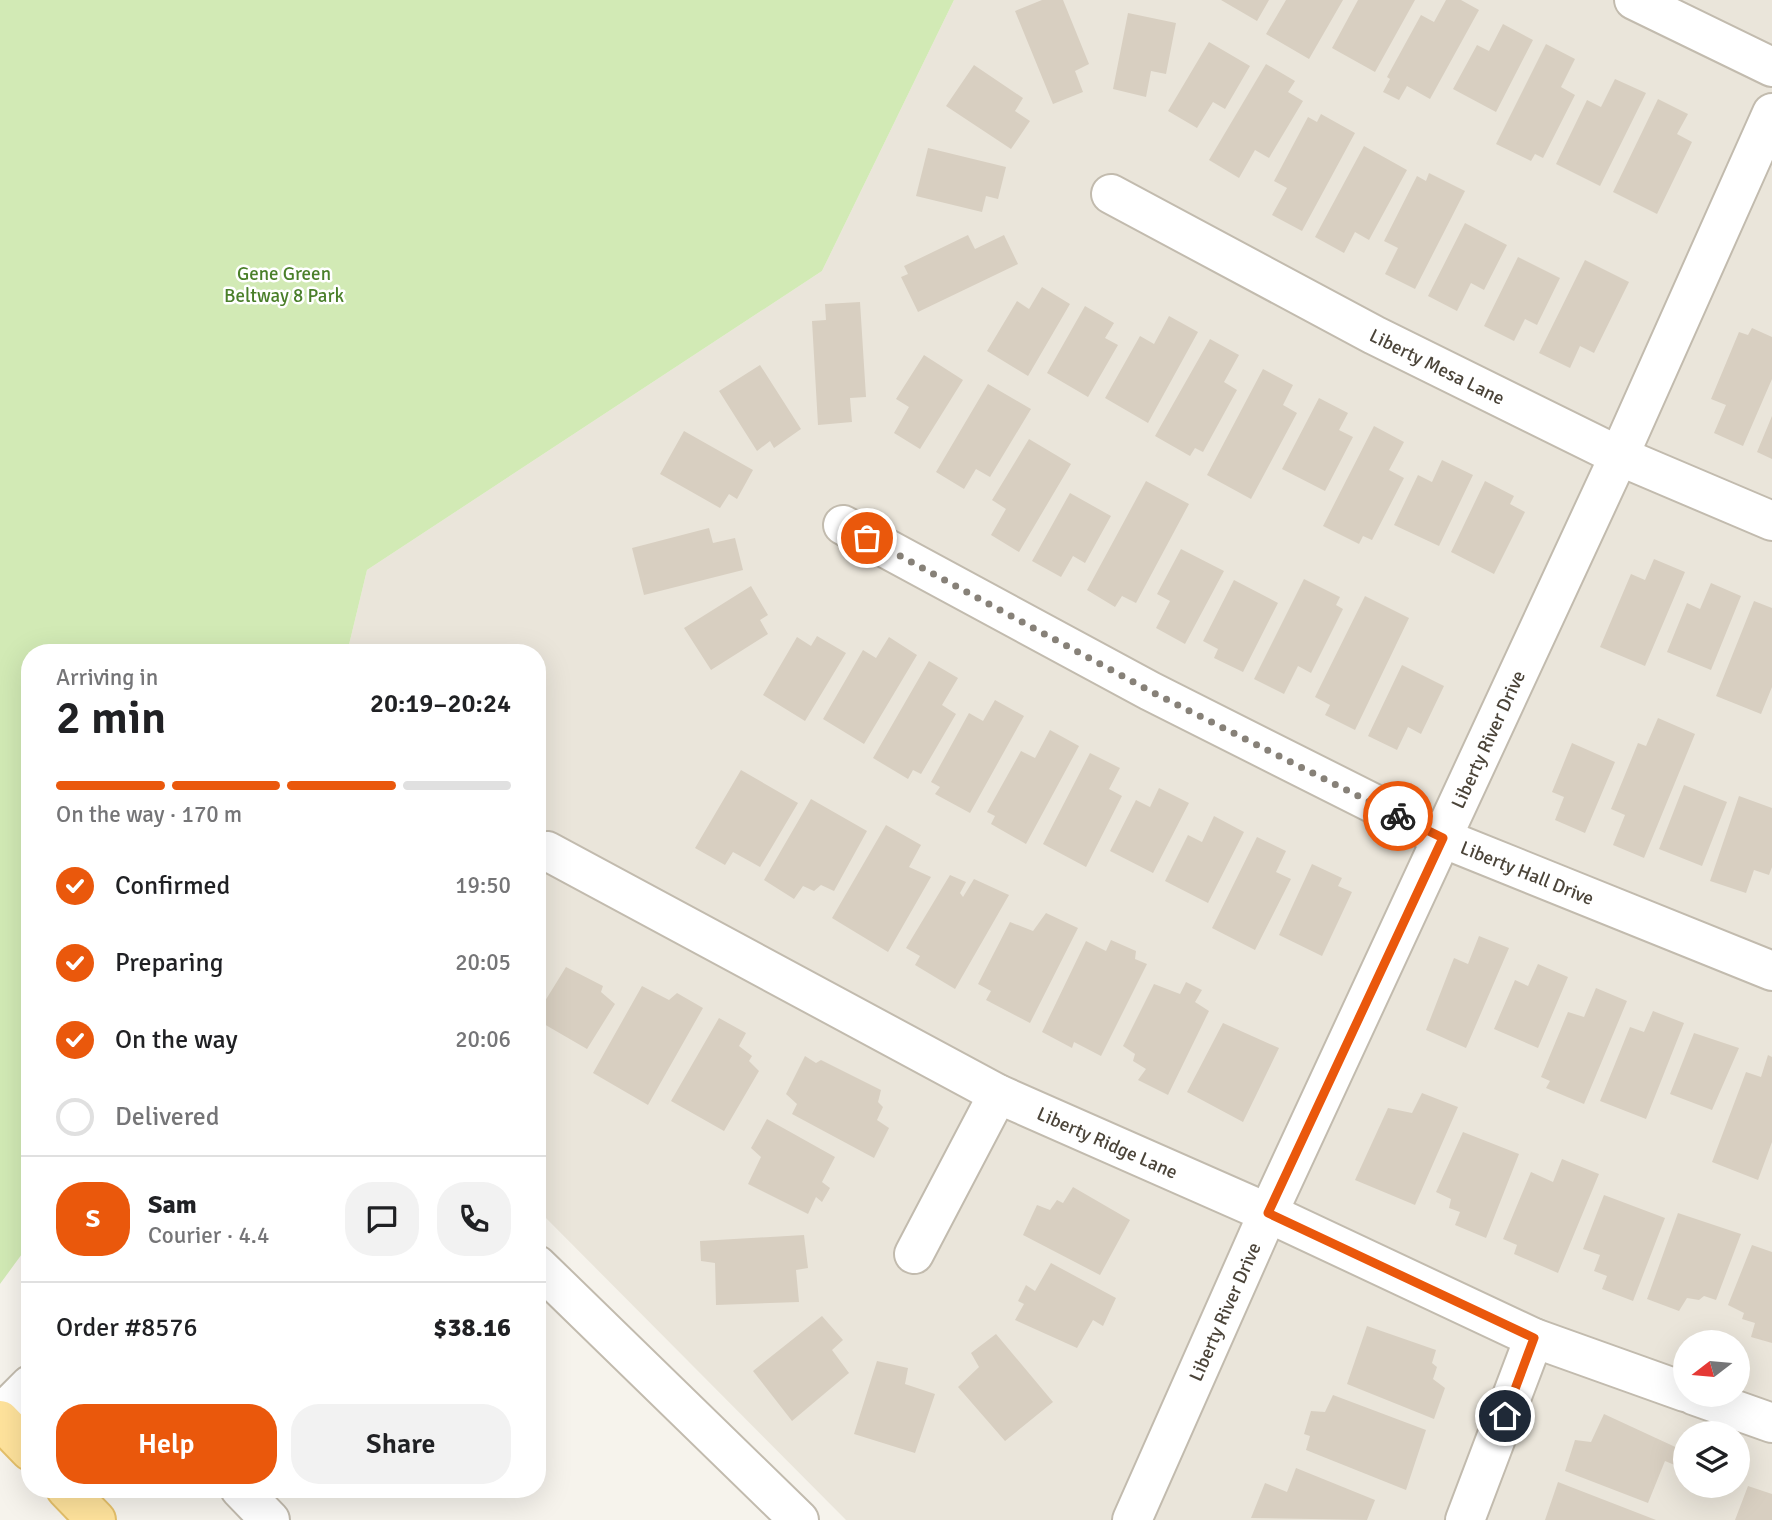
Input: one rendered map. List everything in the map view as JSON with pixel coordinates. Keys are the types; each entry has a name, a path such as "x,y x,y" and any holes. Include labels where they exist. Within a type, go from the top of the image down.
{"main road":[{"path":"0,1418 21,1441"},
{"path":"75,1498 96,1520"}],"street":[{"path":"1634,0 1772,67"},
{"name":"Liberty River Drive","path":"1132,1520 1268,1213 1619,456 1772,113"},
{"name":"Liberty Mesa Lane","path":"1111,194 1374,335 1619,456 1772,522"},
{"name":"Liberty Hall Drive","path":"843,525 1150,691 1443,838 1772,971"},
{"name":"Liberty Ridge Lane","path":"547,851 998,1094 1268,1213 1534,1338 1673,1388"},
{"path":"914,1254 998,1094"},
{"path":"546,1274 799,1520"},
{"path":"1465,1520 1534,1338"},
{"path":"0,1418 21,1395"},
{"path":"1727,1407 1772,1423"},
{"path":"249,1498 270,1520"}],"shaded area":[{"path":"954,0 1772,0 1772,1520 846,1520 546,1218 546,644 349,644 367,570 822,271"}],"green space":[{"name":"Gene Green Beltway 8 Park","path":"0,0 954,0 822,271 367,570 349,644 21,644 21,1255 0,1284"}],"building":[{"path":"1042,0 1063,0 1089,64 1075,71 1083,92 1053,104 1015,11"},
{"path":"1221,0 1269,0 1257,21"},
{"path":"1286,0 1343,0 1309,59 1266,34"},
{"path":"1358,0 1415,0 1375,72 1332,48"},
{"path":"1446,0 1461,0 1479,10 1430,99 1407,86 1399,100 1383,92 1390,79 1387,77 1421,15 1434,22"},
{"path":"1128,13 1176,23 1166,74 1151,71 1146,97 1113,89"},
{"path":"1503,24 1533,40 1496,112 1453,89 1477,45 1489,51"},
{"path":"1209,42 1250,66 1225,109 1213,102 1197,128 1168,111"},
{"path":"1546,44 1575,59 1561,87 1575,95 1543,158 1535,154 1531,161 1496,144"},
{"path":"1266,64 1295,81 1288,92 1303,101 1269,158 1255,150 1239,178 1209,160"},
{"path":"974,65 1023,98 1015,111 1030,121 1011,149 946,106"},
{"path":"1615,79 1646,93 1600,186 1556,164 1587,100 1601,107"},
{"path":"1658,99 1688,114 1677,134 1692,142 1657,214 1613,192"},
{"path":"1321,114 1355,133 1302,231 1272,215 1287,188 1274,181 1308,117 1317,122"},
{"path":"1364,146 1407,170 1369,240 1355,232 1344,253 1315,237"},
{"path":"928,148 1006,167 998,199 986,196 982,212 916,196"},
{"path":"1429,173 1465,191 1415,289 1385,274 1398,248 1384,241 1417,176 1426,181"},
{"path":"1465,223 1507,245 1484,290 1471,283 1457,311 1428,296"},
{"path":"968,235 975,249 1004,235 1018,264 918,312 901,277 908,274 904,266"},
{"path":"1518,257 1560,278 1537,325 1525,319 1514,341 1484,326"},
{"path":"1585,260 1629,282 1594,353 1580,346 1570,368 1539,353"},
{"path":"1042,287 1070,304 1028,376 987,351 1017,301 1029,309"},
{"path":"860,302 866,397 850,398 852,422 818,425 812,321 826,320 825,304"},
{"path":"1085,306 1114,323 1105,338 1118,345 1088,397 1047,373"},
{"path":"1169,316 1198,332 1148,423 1105,398 1140,336 1154,344"},
{"path":"1752,328 1772,337 1772,379 1743,446 1714,433 1726,405 1711,399 1739,332 1748,335"},
{"path":"1210,339 1239,355 1224,382 1237,390 1203,452 1195,448 1190,456 1155,436"},
{"path":"924,355 963,380 920,449 894,433 909,407 896,399"},
{"path":"760,365 801,429 774,448 770,441 757,451 719,391"},
{"path":"1263,369 1293,385 1283,405 1297,413 1251,499 1207,475"},
{"path":"988,384 1031,409 990,477 976,469 964,489 936,472"},
{"path":"1319,398 1348,413 1339,430 1353,437 1325,491 1282,469"},
{"path":"1772,416 1772,459 1757,452"},
{"path":"1374,426 1404,442 1389,470 1404,478 1372,540 1363,536 1359,544 1323,526"},
{"path":"684,431 753,470 737,499 729,494 720,508 660,474"},
{"path":"1029,439 1071,464 1019,552 991,535 1006,509 992,500"},
{"path":"1442,460 1473,475 1439,546 1394,525 1418,475 1432,482"},
{"path":"1146,481 1189,504 1136,603 1122,596 1115,607 1087,590"},
{"path":"1485,481 1514,496 1510,504 1525,512 1494,574 1451,552"},
{"path":"1070,493 1111,516 1085,563 1073,556 1061,577 1032,561"},
{"path":"709,528 713,543 735,538 743,570 644,595 632,548"},
{"path":"1181,549 1224,571 1185,644 1156,628 1170,601 1157,594"},
{"path":"1654,559 1685,572 1645,666 1600,647 1631,574 1645,580"},
{"path":"1304,579 1340,597 1336,605 1343,609 1311,673 1298,666 1284,694 1254,679"},
{"path":"1234,580 1278,603 1243,672 1214,658 1218,649 1203,641"},
{"path":"1711,583 1741,596 1711,670 1667,652 1687,603 1700,609"},
{"path":"751,586 768,615 760,620 768,634 711,670 684,628"},
{"path":"1365,596 1409,618 1355,730 1325,715 1330,705 1315,697"},
{"path":"1754,601 1772,608 1772,687 1761,714 1716,696"},
{"path":"817,636 846,653 805,721 763,695 797,637 811,646"},
{"path":"889,637 917,655 864,744 823,719 863,650 876,658"},
{"path":"929,661 958,678 942,705 956,714 921,774 913,770 908,779 873,758"},
{"path":"1402,665 1444,686 1421,734 1408,727 1397,750 1368,736"},
{"path":"995,700 1024,716 970,813 935,794 940,787 931,782 969,713 983,721"},
{"path":"1658,718 1695,734 1644,858 1613,845 1625,815 1611,809 1638,743 1646,746"},
{"path":"1050,730 1079,746 1026,844 991,824 995,816 987,812 1021,751 1035,758"},
{"path":"1572,743 1615,762 1585,833 1555,820 1564,797 1552,792"},
{"path":"1090,753 1120,768 1109,789 1122,796 1086,867 1043,844"},
{"path":"741,770 798,803 760,867 733,852 725,865 695,848"},
{"path":"1684,785 1727,802 1702,866 1659,849"},
{"path":"1159,788 1189,803 1153,873 1110,851 1136,800 1150,807"},
{"path":"1739,796 1772,808 1772,867 1769,875 1754,870 1746,893 1710,881"},
{"path":"811,799 867,831 834,891 821,885 814,891 803,886 794,899 764,880"},
{"path":"1214,816 1244,832 1208,903 1165,881 1188,835 1202,842"},
{"path":"886,825 921,845 909,867 931,877 888,952 832,918"},
{"path":"1257,837 1286,851 1276,872 1291,879 1255,950 1212,928"},
{"path":"1312,864 1342,878 1338,886 1352,892 1322,956 1279,935"},
{"path":"950,875 966,882 960,893 963,897 974,879 1009,895 955,989 915,965 920,956 906,948"},
{"path":"1046,913 1078,928 1030,1023 986,1000 991,991 978,984 1010,922 1033,931"},
{"path":"1479,936 1509,948 1466,1048 1426,1030 1454,958 1468,964"},
{"path":"1111,940 1136,951 1135,959 1147,964 1101,1056 1074,1042 1072,1048 1042,1032 1086,941 1106,951"},
{"path":"1538,964 1568,977 1538,1048 1494,1029 1515,980 1528,986"},
{"path":"566,967 603,986 601,992 615,1004 587,1049 546,1025 546,999"},
{"path":"1186,982 1202,990 1195,1002 1209,1011 1168,1095 1138,1080 1146,1069 1133,1061 1135,1054 1123,1046 1154,984 1180,994"},
{"path":"642,986 669,1000 677,993 703,1008 648,1105 593,1073"},
{"path":"1596,988 1627,1001 1584,1104 1546,1088 1550,1081 1541,1077 1568,1012 1584,1017"},
{"path":"1653,1011 1684,1023 1646,1119 1600,1101 1630,1027 1644,1032"},
{"path":"719,1018 746,1033 739,1046 752,1056 749,1061 759,1071 724,1131 671,1101"},
{"path":"1223,1023 1279,1048 1243,1122 1187,1092"},
{"path":"1694,1033 1739,1048 1712,1110 1670,1094"},
{"path":"1768,1055 1772,1057 1772,1142 1758,1180 1712,1162 1746,1072 1761,1077"},
{"path":"805,1056 816,1063 821,1060 881,1090 878,1102 883,1107 877,1120 889,1128 874,1158 792,1114 797,1104 786,1094"},
{"path":"1422,1093 1458,1107 1415,1205 1355,1180 1388,1108 1412,1113"},
{"path":"767,1119 835,1157 822,1182 830,1188 822,1202 816,1197 808,1214 748,1184 761,1157 751,1148"},
{"path":"1463,1132 1519,1154 1486,1238 1455,1225 1460,1212 1449,1208 1451,1199 1436,1192"},
{"path":"1562,1159 1599,1174 1558,1273 1514,1254 1517,1245 1503,1239 1531,1172 1553,1182"},
{"path":"1073,1187 1130,1220 1100,1275 1023,1235 1037,1205 1050,1210 1057,1200 1063,1203"},
{"path":"1604,1195 1665,1218 1633,1301 1602,1289 1607,1276 1594,1271 1600,1255 1583,1249"},
{"path":"1678,1213 1741,1234 1716,1300 1704,1296 1699,1300 1687,1298 1679,1311 1647,1299"},
{"path":"804,1235 808,1268 796,1270 799,1302 716,1305 715,1263 701,1261 700,1241"},
{"path":"1752,1245 1772,1252 1772,1343 1751,1337 1755,1323 1742,1319 1744,1313 1728,1305"},
{"path":"1051,1263 1116,1298 1103,1326 1093,1320 1077,1348 1015,1320 1024,1304 1018,1301 1026,1285 1035,1291"},
{"path":"822,1316 843,1340 832,1350 849,1373 792,1421 753,1371"},
{"path":"1367,1326 1436,1350 1432,1363 1437,1367 1433,1379 1445,1388 1434,1419 1347,1384"},
{"path":"996,1334 1053,1402 1005,1441 958,1387 979,1367 971,1353"},
{"path":"877,1361 908,1368 905,1384 935,1394 915,1453 854,1434"},
{"path":"1333,1395 1426,1430 1406,1490 1306,1450 1310,1436 1304,1434 1311,1411 1325,1412"},
{"path":"1604,1414 1673,1446 1673,1464 1665,1461 1648,1503 1565,1471 1575,1440 1591,1442"},
{"path":"1296,1468 1375,1500 1367,1520 1251,1518 1265,1483 1287,1492"},
{"path":"1558,1482 1656,1520 1545,1520"},
{"path":"1750,1487 1772,1494 1772,1520 1735,1520 1743,1498 1750,1498"}],"way so far":[{"path":"867,538 1150,691 1398,816"}],"route":[{"path":"1398,816 1443,838 1268,1213 1534,1338 1505,1416"}]}
